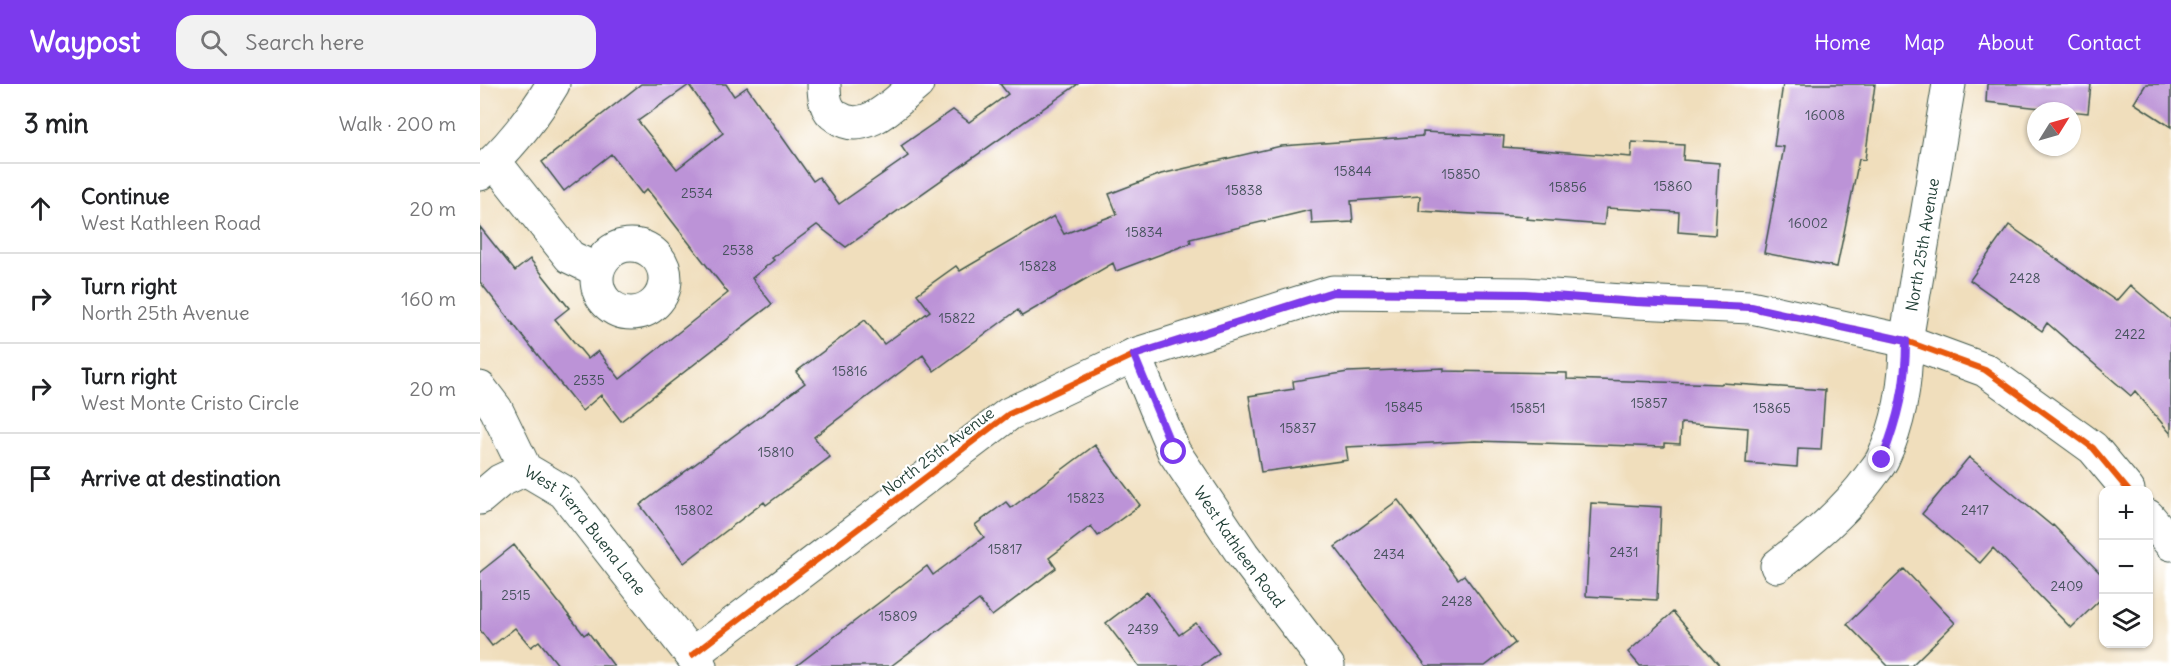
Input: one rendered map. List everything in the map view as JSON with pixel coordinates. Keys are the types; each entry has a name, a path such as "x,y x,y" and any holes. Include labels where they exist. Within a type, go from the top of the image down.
{"street":[{"path":"824,84 826,104 832,114 842,121 854,124 871,119 917,84"},
{"name":"North 25th Avenue","path":"696,661 1009,414 1134,355 1333,292 1525,294 1751,307 1906,341 1949,84"},
{"path":"541,90 487,167 570,257 597,270"},
{"path":"1777,566 1827,526 1860,491 1882,460 1895,428 1906,375 1906,341 1985,370 2093,448 2125,486"},
{"name":"West Kathleen Road","path":"1134,355 1174,452 1243,555 1328,666"},
{"name":"West Tierra Buena Lane","path":"480,388 496,409 525,469 564,492 696,661"},
{"path":"480,498 500,481 525,469"},
{"path":"2153,522 2171,544"}],"building":[{"path":"641,84 726,84 734,96 747,87 813,181 819,177 839,204 908,156 901,146 953,110 969,122 1008,94 1000,84 1078,84 846,247 817,225 772,258 774,260 752,278 772,304 621,421 601,395 582,411 480,282 480,227 515,271 530,259 569,308 555,319 588,359 598,351 620,379 728,293 647,189 642,194 611,154 564,191 542,162","holes":["689,85 723,133 677,169 638,121"]},
{"path":"1783,84 1875,84 1865,160 1859,159 1837,267 1764,253 1784,147 1774,146"},
{"path":"1987,84 2091,84 2088,113 2081,112 2081,102 2027,102 2027,106 1986,102"},
{"path":"2146,84 2171,84 2171,127 2134,103"},
{"path":"1423,132 1504,136 1503,147 1631,157 1632,142 1684,145 1683,160 1719,163 1715,235 1678,232 1679,212 1606,208 1604,225 1526,219 1527,217 1419,211 1420,196 1351,201 1353,222 1312,224 1311,210 1190,239 1191,243 1116,271 1113,263 1022,316 1018,310 934,371 923,355 814,437 830,457 766,505 764,502 684,563 640,505 805,383 796,372 865,320 884,344 930,311 917,294 956,266 960,271 1054,216 1064,234 1117,214 1109,194 1161,174 1281,146 1423,136"},
{"path":"2009,225 2116,301 2130,285 2171,320 2171,434 2135,391 2131,396 2047,323 2042,331 1970,280"},
{"path":"1444,368 1444,371 1567,373 1567,379 1722,383 1825,390 1821,450 1798,449 1797,467 1746,463 1748,428 1681,423 1680,444 1664,443 1664,447 1475,441 1346,447 1348,460 1261,472 1249,396 1294,389 1293,381 1348,372"},
{"path":"1095,445 1140,505 1098,536 1091,526 1049,558 1056,568 992,616 979,600 891,666 796,666 927,566 933,575 984,537 975,525 1006,502 1011,508"},
{"path":"1969,457 2053,525 2099,572 2099,601 2071,628 1993,548 1980,563 1922,514"},
{"path":"1398,500 1458,579 1464,575 1515,643 1485,666 1426,666 1335,547"},
{"path":"1591,503 1661,507 1657,600 1586,596"},
{"path":"514,545 584,635 588,632 614,666 559,666 539,641 531,647 515,628 492,646 480,630 480,572"},
{"path":"1904,569 1955,623 1911,666 1888,666 1847,624"},
{"path":"1147,592 1179,635 1196,623 1219,653 1201,666 1139,666 1106,623"},
{"path":"1673,612 1720,666 1640,666 1628,652"}],"cycle path":[{"path":"692,655 1009,414 1134,355 1333,292 1525,294 1751,307 1906,341 1985,370 2093,448 2125,486"}],"route":[{"path":"1174,452 1134,355 1333,292 1439,292 1525,294 1751,307 1906,341 1906,375 1895,428 1882,460"}]}
